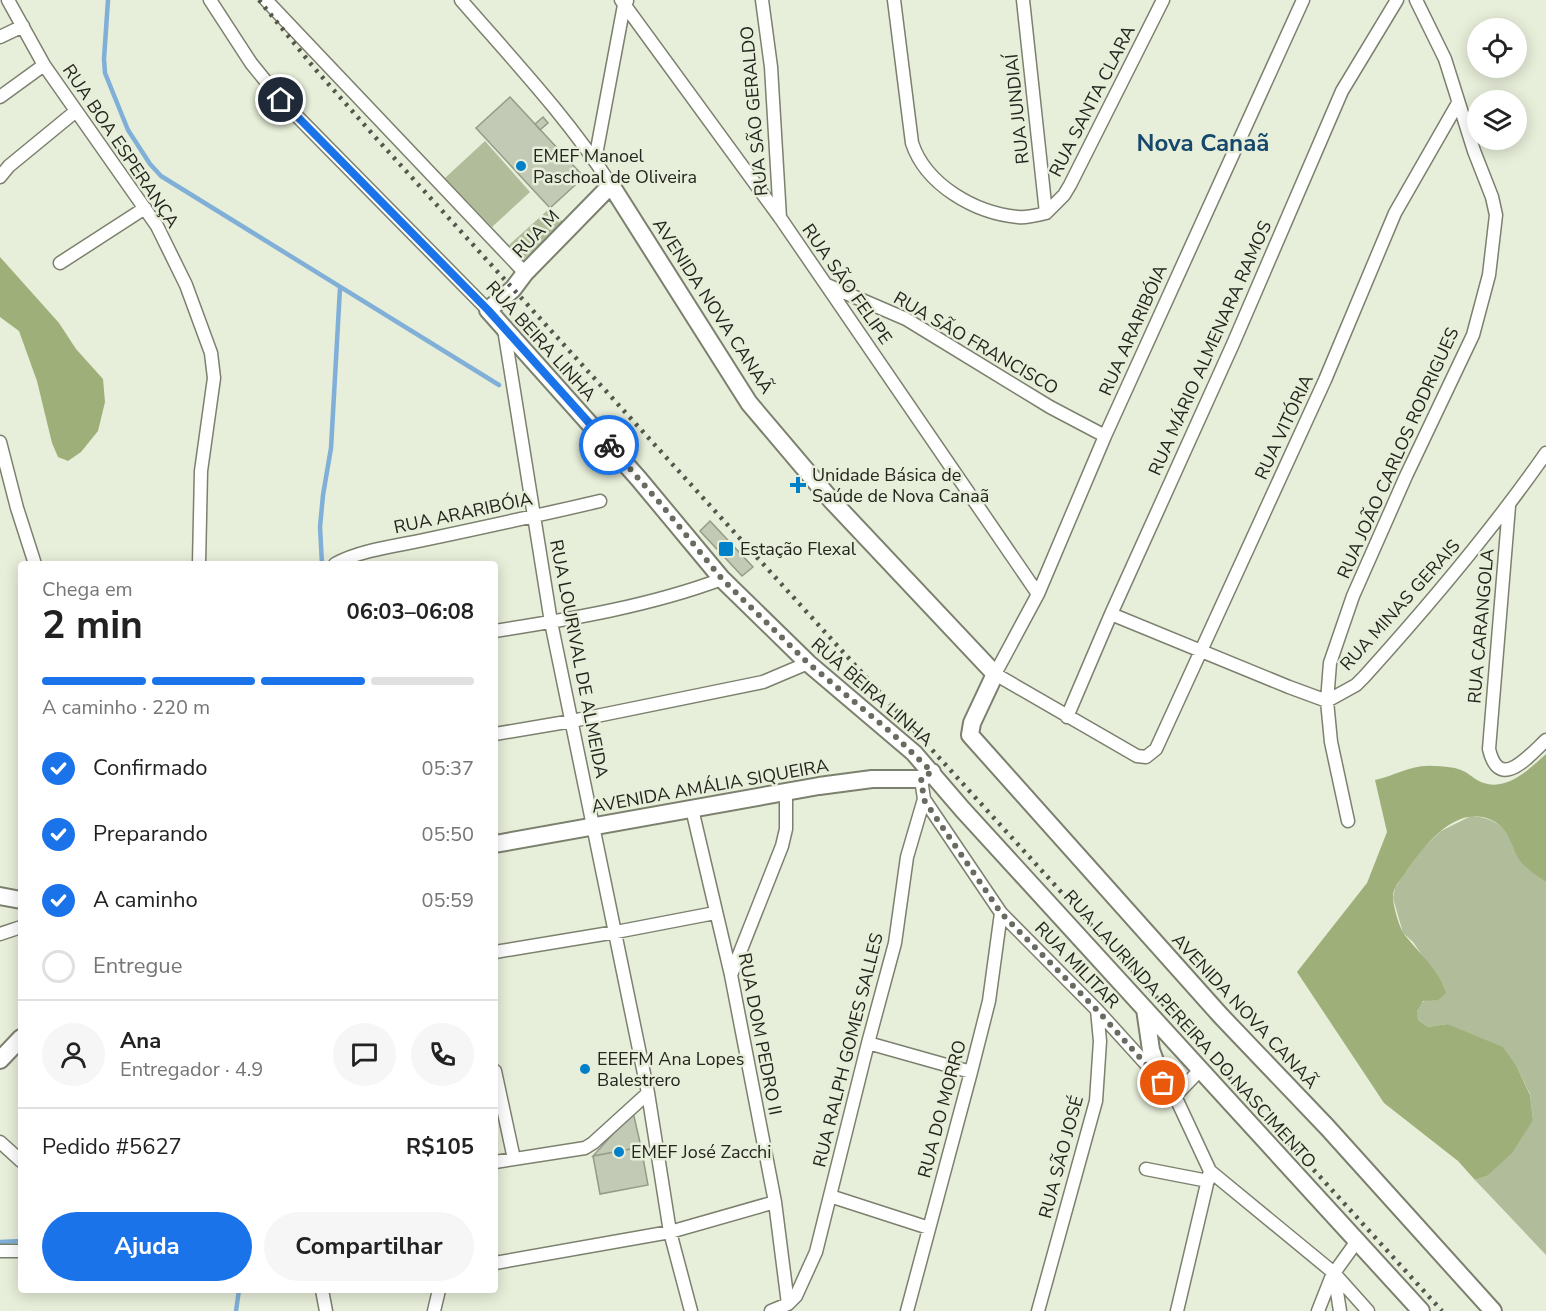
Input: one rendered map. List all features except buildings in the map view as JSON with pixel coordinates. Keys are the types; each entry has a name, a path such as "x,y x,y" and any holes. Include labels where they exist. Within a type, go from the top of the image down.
{"street":[{"name":"RUA BOA ESPERANÇA","path":"8,0 44,64 157,226 186,285 212,360 214,378 201,471 199,561"},
{"name":"RUA BEIRA LINHA","path":"210,0 251,63 281,100 488,310 638,478 722,579 808,663 894,735 926,775"},
{"path":"266,0 525,273"},
{"name":"AVENIDA NOVA CANAÃ","path":"461,0 595,160 749,402 832,501 995,674 972,723 970,735 1205,999 1327,1127 1493,1311"},
{"name":"RUA SÃO GERALDO","path":"762,0 771,67 780,219"},
{"path":"894,0 912,142 921,164 931,176 965,200 989,212 1018,217 1046,213"},
{"name":"RUA JUNDIAÍ","path":"1023,0 1046,213"},
{"path":"1153,0 1155,17"},
{"name":"RUA SANTA CLARA","path":"1046,213 1064,195 1163,0"},
{"name":"RUA ARARIBÓIA","path":"995,674 1038,594 1105,436 1303,0"},
{"name":"RUA MÁRIO ALMENARA RAMOS","path":"1067,717 1233,345 1342,91 1397,0"},
{"name":"RUA JOÃO CARLOS RODRIGUES","path":"1348,821 1331,742 1327,701 1330,663 1343,622 1402,487 1473,335 1489,275 1496,216 1495,207 1445,59 1416,0"},
{"path":"595,160 624,2"},
{"name":"RUA SÃO FELIPE","path":"624,2 827,285 1038,594"},
{"path":"0,37 23,26"},
{"path":"0,97 44,64"},
{"name":"RUA VITÓRIA","path":"1067,717 1137,756 1146,757 1156,749 1325,380 1395,213 1458,103"},
{"path":"0,177 9,166 75,111"},
{"name":"RUA M","path":"488,310 513,289 525,273 611,185"},
{"path":"60,263 145,208"},
{"name":"RUA SÃO FRANCISCO","path":"827,285 906,319 1050,407 1105,436"},
{"name":"RUA LOURIVAL DE ALMEIDA","path":"504,329 551,622 648,1093 670,1232 691,1311"},
{"path":"0,442 17,508 34,561"},
{"name":"RUA MINAS GERAIS","path":"1327,701 1356,685 1428,606 1509,506 1546,453"},
{"name":"RUA ARARIBÓIA","path":"340,561 600,501"},
{"name":"RUA CARANGOLA","path":"1509,506 1489,749 1492,761 1496,767 1503,770 1513,768 1546,740"},
{"path":"498,631 551,622 684,593 722,579"},
{"path":"1111,614 1327,701"},
{"path":"498,733 572,721 763,682 808,663"},
{"path":"995,674 1067,717"},
{"name":"AVENIDA AMÁLIA SIQUEIRA","path":"498,843 819,786 926,775"},
{"name":"RUA RALPH GOMES SALLES","path":"788,1304 804,1282 816,1252 895,943 907,857 924,800 926,775"},
{"name":"RUA LAURINDA PEREIRA DO NASCIMENTO","path":"926,775 963,810 1420,1311"},
{"path":"731,975 783,846 786,829 786,792"},
{"name":"RUA MILITAR","path":"924,800 1001,913 1097,1010 1175,1096 1209,1176"},
{"name":"RUA DOM PEDRO II","path":"692,809 731,975 775,1202 788,1304"},
{"path":"0,896 18,899"},
{"path":"498,952 715,913"},
{"name":"RUA DO MORRO","path":"907,1311 989,1000 1001,913"},
{"path":"0,934 18,928"},
{"path":"1144,1009 1151,1050 1163,1083"},
{"name":"RUA SÃO JOSÉ","path":"1038,1311 1096,1101 1100,1041 1097,1010"},
{"path":"0,1060 18,1041"},
{"path":"868,1043 971,1072"},
{"path":"1175,1096 1200,1070"},
{"path":"498,1085 514,1159"},
{"path":"498,1162 585,1148 594,1143 648,1093"},
{"path":"0,1142 18,1158"},
{"path":"1146,1169 1209,1176 1334,1273 1368,1311"},
{"path":"1177,1311 1209,1176"},
{"path":"830,1196 929,1228"},
{"path":"498,1262 670,1232 775,1202"},
{"path":"1318,1311 1334,1273 1357,1241"},
{"path":"0,1251 18,1251"},
{"path":"1334,1273 1340,1311"},
{"path":"323,1293 326,1311"},
{"path":"434,1311 438,1293"},
{"path":"771,1311 788,1304"}],"green space":[{"path":"485,141 530,192 492,227 445,178"},
{"path":"550,208 563,222 523,260 509,245"},
{"path":"0,257 59,323 76,349 103,379 105,402 98,431 81,452 68,461 58,457 52,443 37,381 19,331 0,317"},
{"path":"1546,754 1546,882 1521,862 1502,827 1489,819 1476,816 1463,818 1451,824 1429,842 1396,886 1393,895 1402,931 1434,969 1446,993 1438,1000 1423,1001 1417,1011 1418,1020 1428,1027 1447,1024 1503,1047 1517,1067 1530,1095 1533,1120 1512,1153 1487,1176 1475,1180 1458,1161 1384,1103 1297,972 1367,883 1387,832 1375,780 1411,768 1436,766 1458,769 1477,780 1496,785 1506,783 1523,774"},
{"path":"1471,816 1488,819 1504,828 1519,857 1546,882 1546,1255 1475,1180 1487,1176 1533,1120 1530,1094 1517,1067 1447,1024 1428,1027 1418,1020 1417,1010 1421,1003 1438,999 1444,987 1413,942 1403,933 1393,898 1395,888 1420,851 1441,831"}],"waterway":[{"path":"108,0 105,73 128,130 150,164 161,176 499,385"},
{"path":"322,561 320,527 331,448 340,288"},
{"path":"0,1242 18,1241"},
{"path":"236,1311 239,1293"}],"railway":[{"path":"259,0 315,69 376,138 1442,1311"}],"way so far":[{"path":"609,445 722,579 808,663 894,735 932,772 921,778 924,800 1001,913 1097,1010 1163,1083"}],"place":[{"name":"EMEF Manoel Paschoal de Oliveira","path":"521,166"},
{"name":"Unidade Básica de Saúde de Nova Canaã","path":"798,485"},
{"name":"Estação Flexal","path":"726,549"},
{"name":"EEEFM Ana Lopes Balestrero","path":"585,1069"},
{"name":"EMEF José Zacchi","path":"619,1152"}],"district":[{"name":"Nova Canaã","path":"1203,143"}],"route":[{"path":"281,100 488,310 609,445"}]}
